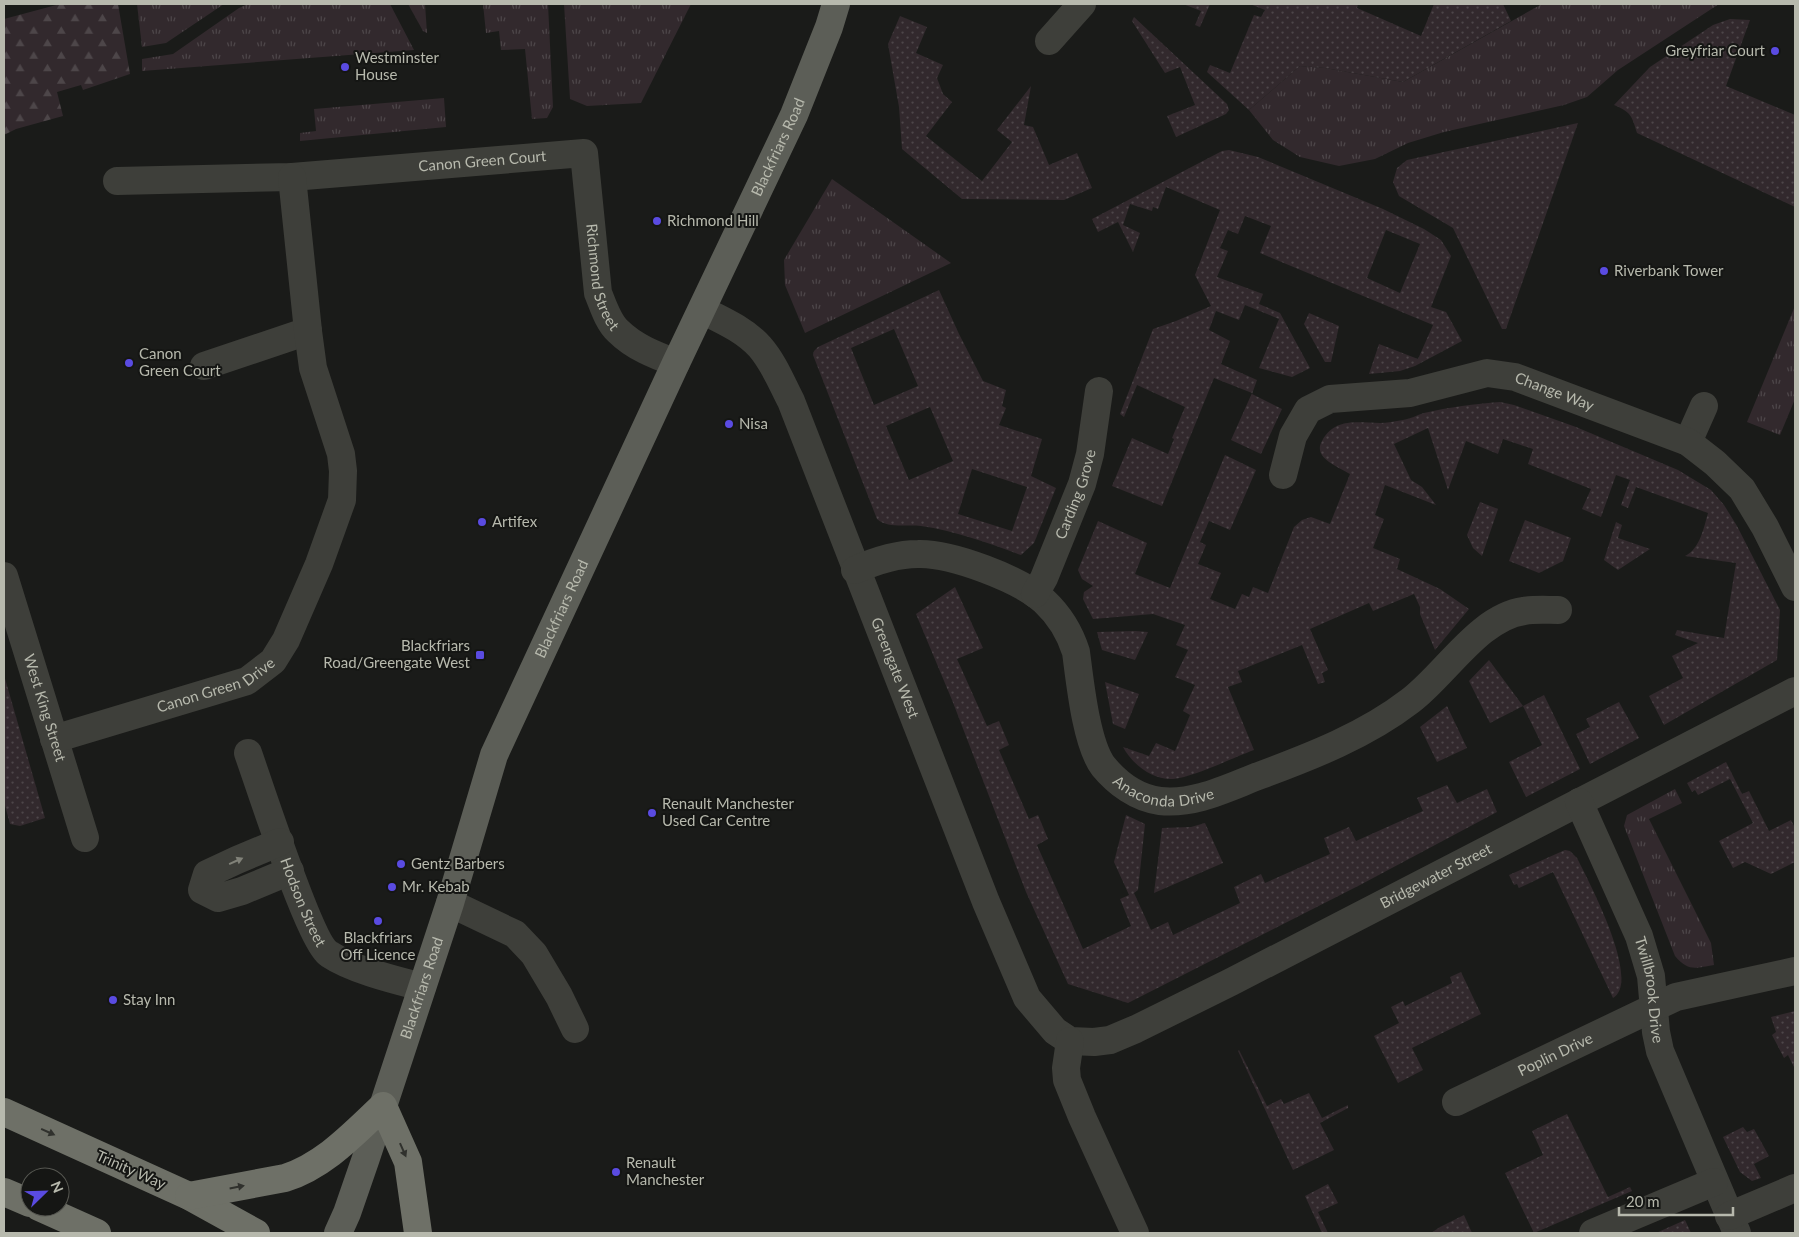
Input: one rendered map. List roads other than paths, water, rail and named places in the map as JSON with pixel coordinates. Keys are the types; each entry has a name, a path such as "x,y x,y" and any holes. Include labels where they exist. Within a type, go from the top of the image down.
{"highway":[{"path":"189,1196 285,1178 297,1174 329,1156 383,1106 408,1162 418,1233"},
{"name":"Trinity Way","path":"4,1112 189,1196 256,1233"},
{"path":"4,1192 20,1199"},
{"path":"61,1217 97,1233"}],"main road":[{"name":"Blackfriars Road","path":"338,1233 356,1188 450,903 494,756 676,363 794,115 829,27 836,4"}],"street":[{"path":"1049,41 1082,4"},
{"name":"Canon Green Court","path":"117,181 292,177 584,153"},
{"name":"Richmond Street","path":"584,153 598,293 607,314 617,330 646,352 676,363"},
{"path":"204,366 308,331 292,177"},
{"name":"Greengate West","path":"702,310 744,333 760,347 772,364 792,401 986,902 1027,998 1055,1031 1070,1040"},
{"name":"Canon Green Drive","path":"54,739 247,681 273,661 286,640 319,564 342,500 343,471 337,438 313,368 308,331"},
{"name":"Change Way","path":"1283,475 1293,436 1308,410 1330,399 1410,393 1488,372 1516,377 1688,442 1715,463 1742,489 1765,528 1795,587"},
{"name":"Carding Grove","path":"1035,594 1044,578 1082,484 1090,454 1099,391"},
{"path":"1688,442 1704,406"},
{"name":"Anaconda Drive","path":"856,570 878,560 919,554 952,559 981,567 1035,594 1055,613 1072,641 1089,728 1093,744 1102,764 1112,776 1133,793 1160,801 1193,799 1229,788 1298,761 1354,735 1416,697 1488,626 1523,610 1558,610"},
{"name":"West King Street","path":"4,576 85,838"},
{"name":"Bridgewater Street","path":"1070,1040 1094,1042 1110,1040 1136,1029 1231,982 1795,691"},
{"name":"Hodson Street","path":"248,753 290,871 318,940 327,953 384,977 422,987"},
{"name":"Twillbrook Drive","path":"1579,802 1639,936 1651,976 1656,1032 1660,1051 1733,1224"},
{"path":"280,842 207,874 202,890 218,898 242,891 290,871"},
{"path":"450,903 515,934 534,954 559,996 575,1028"},
{"name":"Poplin Drive","path":"1456,1102 1676,997 1795,971"},
{"path":"1070,1040 1066,1068 1067,1080 1135,1233"},
{"path":"1593,1233 1714,1182"},
{"path":"1733,1224 1795,1188"}],"place":[{"name":"Greyfriar Court","path":"1775,51"},
{"name":"Westminster House","path":"345,67"},
{"name":"Richmond Hill","path":"657,221"},
{"name":"Riverbank Tower","path":"1604,271"},
{"name":"Canon Green Court","path":"129,363"},
{"name":"Nisa","path":"729,424"},
{"name":"Artifex","path":"482,522"},
{"name":"Blackfriars Road/Greengate West","path":"480,655"},
{"name":"Renault Manchester Used Car Centre","path":"652,813"},
{"name":"Gentz Barbers","path":"401,864"},
{"name":"Mr. Kebab","path":"392,887"},
{"name":"Blackfriars Off Licence","path":"378,921"},
{"name":"Stay Inn","path":"113,1000"},
{"name":"Renault Manchester","path":"616,1172"}]}
